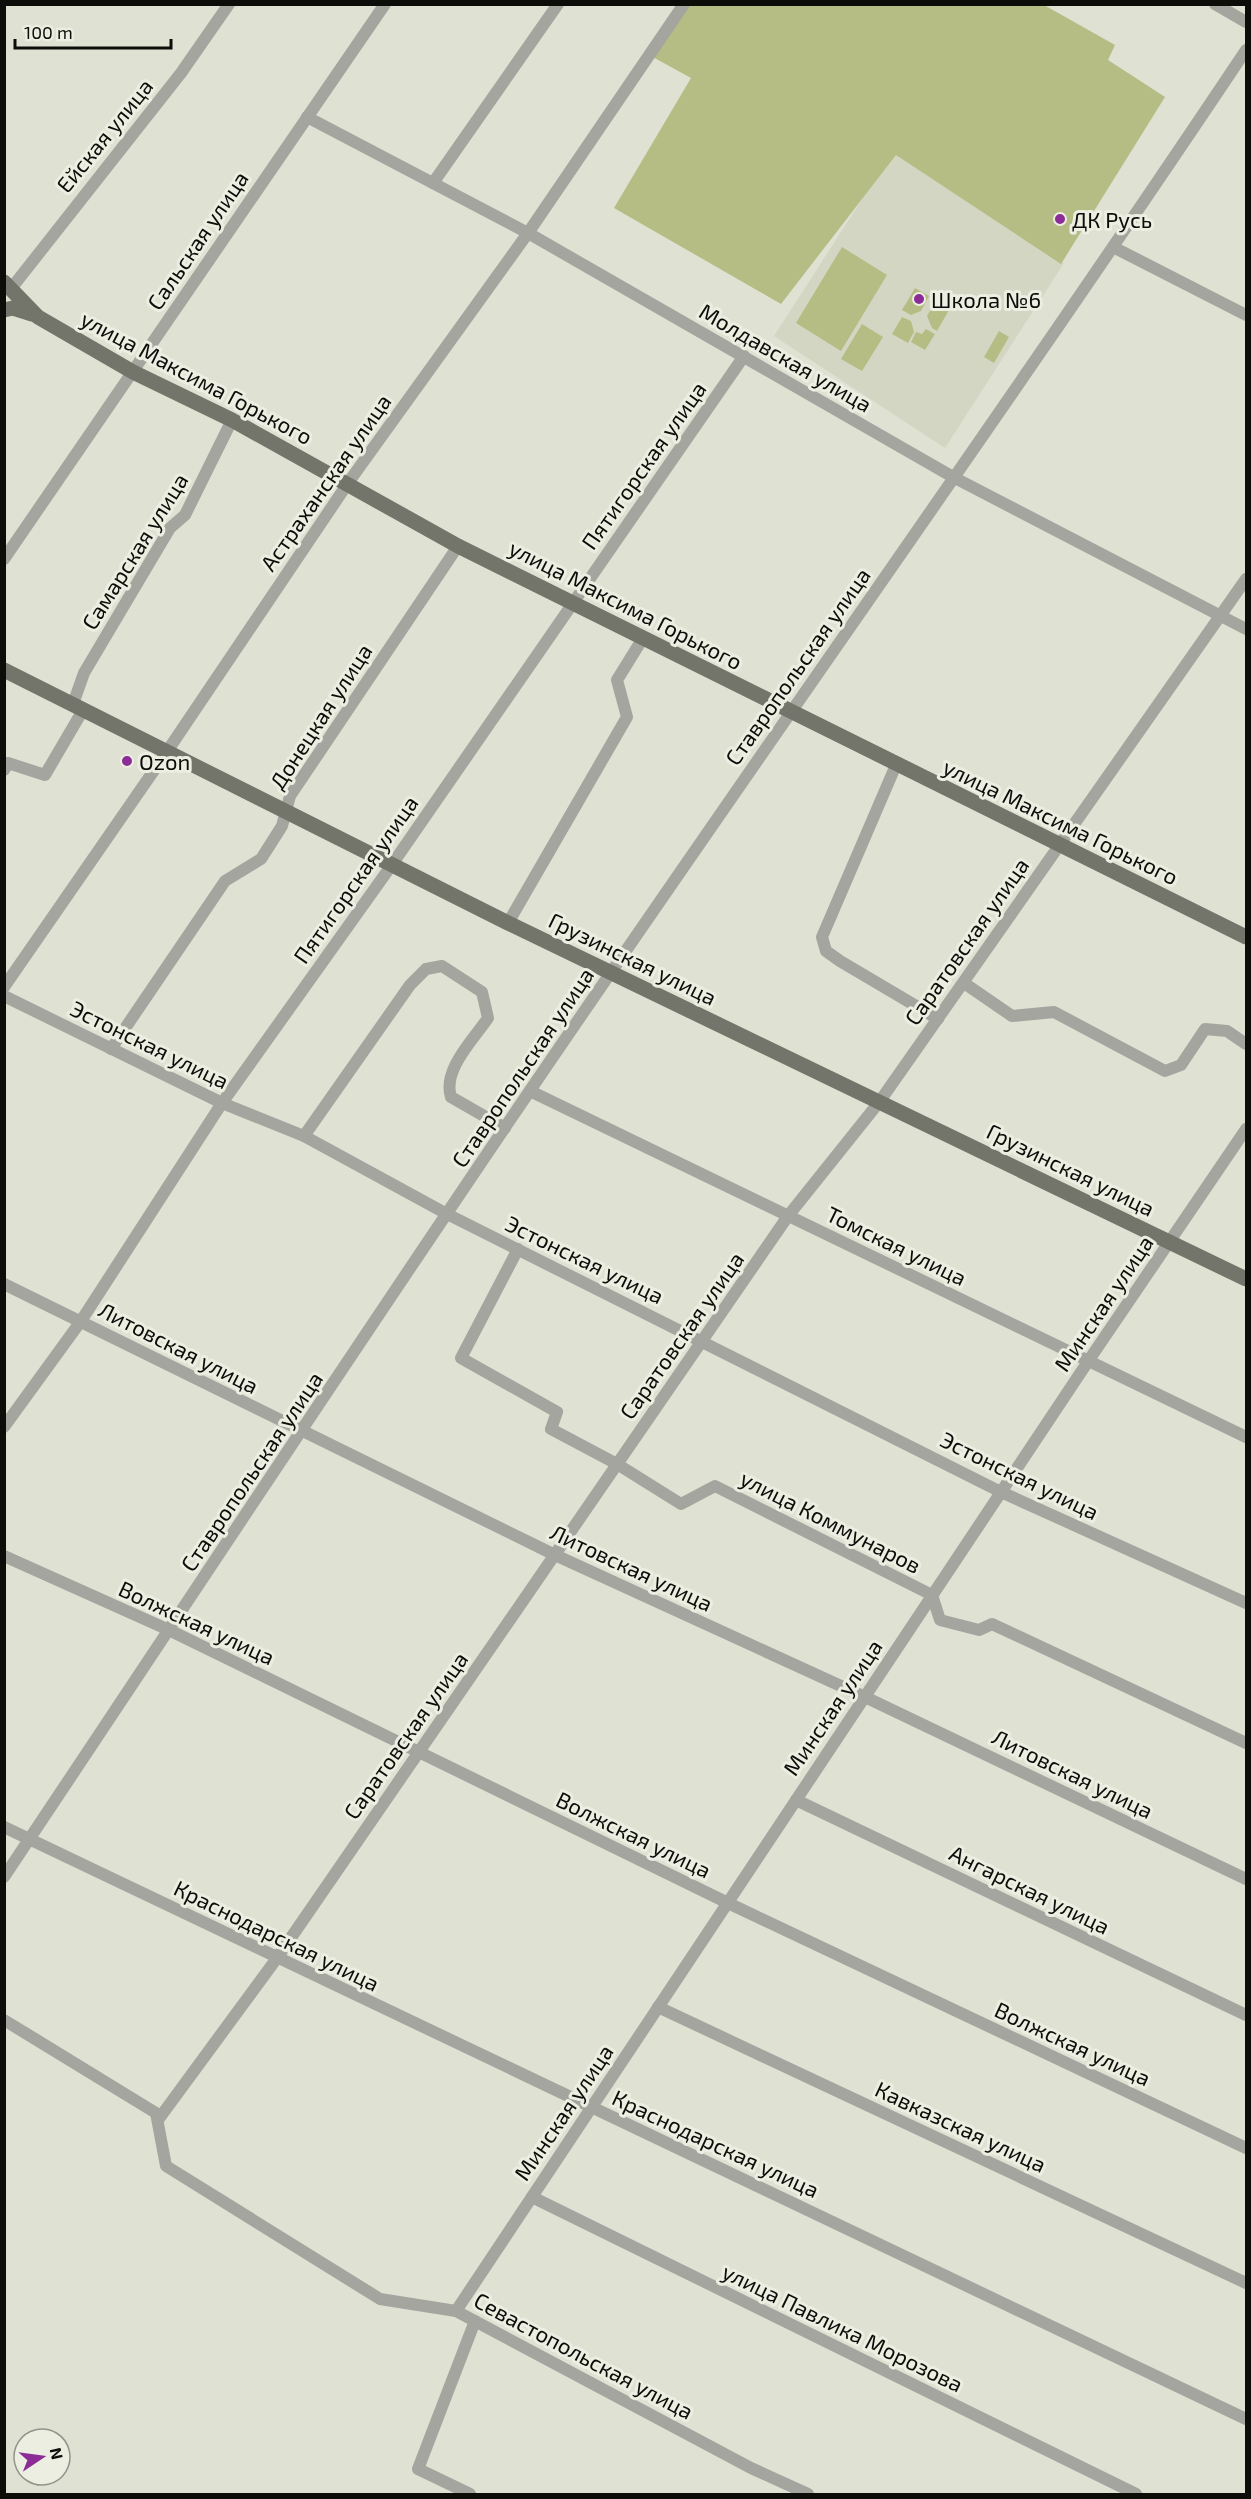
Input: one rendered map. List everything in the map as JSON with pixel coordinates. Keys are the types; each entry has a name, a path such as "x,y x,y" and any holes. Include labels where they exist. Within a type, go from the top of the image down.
{"main road":[{"name":"улица Максима Горького","path":"7,286 38,317 133,372 232,420 458,546 1246,937"},
{"path":"4,309 24,310 38,317"},
{"name":"Грузинская улица","path":"4,670 391,866 1246,1279"}],"street":[{"name":"Ейская улица","path":"7,286 181,73 229,4"},
{"name":"Сальская улица","path":"4,559 385,4"},
{"path":"433,183 558,4"},
{"name":"Астраханская улица","path":"4,987 166,753 348,483 528,233 684,4"},
{"path":"1215,4 1246,22"},
{"name":"Ставропольская улица","path":"4,1877 530,1091 953,477 1115,248 1246,50"},
{"name":"Молдавская улица","path":"307,117 528,233 953,477 1246,629"},
{"path":"1115,248 1246,315"},
{"name":"Пятигорская улица","path":"4,1427 81,1321 222,1103 391,866 744,356"},
{"name":"Самарская улица","path":"4,770 8,763 45,775 78,707 84,673 170,528 185,514 232,420"},
{"name":"Донецкая улица","path":"111,1049 225,881 261,859 282,826 290,796 458,546"},
{"name":"Саратовская улица","path":"158,2120 277,1958 789,1216 880,1101 1246,579"},
{"path":"508,923 627,717 617,680 643,638"},
{"path":"896,765 822,937 826,951 840,961 938,1019"},
{"path":"304,1136 410,985 426,969 442,966 482,992 488,1018 452,1072 448,1087 451,1097 505,1128"},
{"path":"964,983 1012,1016 1054,1012 1165,1071 1181,1065 1205,1029 1227,1031 1246,1044"},
{"name":"Эстонская улица","path":"4,996 222,1103 304,1136 447,1214 1001,1492 1246,1603"},
{"name":"Томская улица","path":"530,1091 1246,1437"},
{"name":"Минская улица","path":"456,2311 1089,1360 1246,1129"},
{"name":"улица Коммунаров","path":"518,1250 461,1358 557,1412 551,1429 617,1464 681,1504 715,1486 932,1595 940,1620 979,1630 992,1624 1246,1743"},
{"name":"Литовская улица","path":"4,1284 555,1555 865,1697 1246,1879"},
{"name":"Волжская улица","path":"4,1556 169,1630 728,1903 1246,2148"},
{"name":"Ангарская улица","path":"796,1800 1246,2015"},
{"name":"Краснодарская улица","path":"4,1827 1246,2419"},
{"name":"Кавказская улица","path":"658,2007 1246,2283"},
{"path":"4,2020 156,2114 158,2120"},
{"name":"Севастопольская улица","path":"158,2120 166,2166 380,2299 456,2311 751,2468 808,2494"},
{"name":"улица Павлика Морозова","path":"532,2197 1136,2494"},
{"path":"470,2494 446,2489 418,2469 475,2321"}],"shaded area":[{"name":"Школа №6","path":"893,151 1064,263 945,448 774,336"}],"green space":[{"path":"689,5 1044,5 1115,45 1108,60 1165,97 1061,264 896,155 781,304 614,208 691,78 651,56"},
{"path":"842,247 887,275 841,351 796,323"},
{"path":"915,288 929,296 921,311 911,315 902,310"},
{"path":"935,302 949,310 937,331 932,328 927,316"},
{"path":"902,317 911,321 914,332 908,343 892,334"},
{"path":"862,324 883,337 862,371 841,359"},
{"path":"926,329 935,334 925,350 911,342 916,332 922,334"},
{"path":"999,331 1009,337 994,363 984,357"}],"place":[{"name":"ДК Русь","path":"1060,219"},
{"name":"Школа №6","path":"919,299"},
{"name":"Ozon","path":"127,761"}]}
